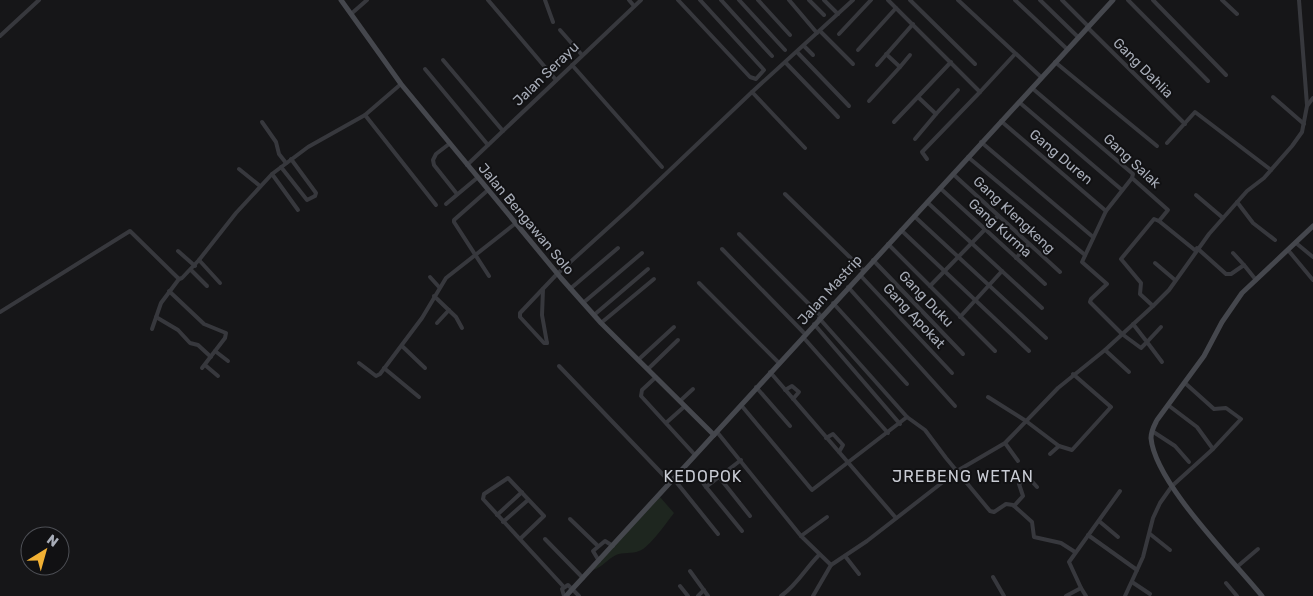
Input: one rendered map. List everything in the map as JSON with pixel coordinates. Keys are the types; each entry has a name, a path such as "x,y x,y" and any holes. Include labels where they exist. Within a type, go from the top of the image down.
{"main road":[{"name":"Jalan Bengawan Solo","path":"341,0 401,84 556,274 638,360 716,433"},
{"name":"Jalan Mastrip","path":"565,596 613,546 872,260 1112,0"},
{"path":"1260,595 1172,486 1153,447 1152,431 1168,405 1204,356 1250,272 1288,250 1312,228"}],"street":[{"path":"0,35 39,0"},
{"path":"351,14 367,0"},
{"path":"488,0 556,80"},
{"path":"545,0 553,22"},
{"path":"629,0 634,6"},
{"name":"Jalan Serayu","path":"467,165 641,0"},
{"path":"678,0 750,77 756,79 764,70 700,0"},
{"path":"722,0 772,56"},
{"path":"739,0 785,50"},
{"path":"758,0 790,35"},
{"path":"789,0 817,31 853,64"},
{"path":"809,0 824,15"},
{"path":"824,0 836,12"},
{"path":"543,289 542,316 546,344 520,315 556,274 629,210 752,92 804,46 836,12 853,0"},
{"path":"840,34 871,0"},
{"path":"888,0 980,92"},
{"path":"910,0 976,64"},
{"path":"958,0 1041,77"},
{"path":"1015,0 1067,49"},
{"path":"1040,0 1078,37"},
{"name":"Gang Dahlia","path":"1062,0 1185,124"},
{"path":"1128,0 1208,81"},
{"path":"1153,0 1226,75"},
{"path":"1222,0 1237,14"},
{"path":"813,596 829,564 846,556 957,471 1005,443 1073,374 1105,350 1153,306 1175,280 1196,249 1237,202 1271,170 1292,146 1302,132 1306,106 1299,0"},
{"path":"858,50 896,8"},
{"path":"876,65 912,24"},
{"path":"560,30 582,55"},
{"path":"804,46 813,55"},
{"path":"797,52 849,106"},
{"path":"886,54 900,67"},
{"path":"927,159 921,152 1015,54"},
{"path":"869,101 910,55"},
{"path":"443,60 503,131"},
{"path":"894,122 951,62"},
{"path":"1055,62 1157,146"},
{"path":"786,63 838,117"},
{"path":"572,65 662,167"},
{"path":"425,69 488,145"},
{"path":"152,329 161,303 179,278 195,266 229,221 272,174 291,159 365,115 401,84"},
{"name":"Gang Salak","path":"1032,88 1133,174 1132,178 1168,210 1159,221"},
{"path":"915,139 958,90"},
{"path":"752,92 805,148"},
{"path":"918,97 936,114"},
{"path":"1273,97 1304,124"},
{"path":"1306,106 1312,100"},
{"path":"1018,102 1122,190"},
{"path":"1167,143 1196,113 1271,170"},
{"path":"365,115 436,205"},
{"name":"Gang Duren","path":"1001,121 1106,211"},
{"path":"262,122 276,142 279,154 286,164"},
{"path":"981,142 1093,236"},
{"path":"450,144 436,154 433,160 434,166 457,194"},
{"path":"968,157 1085,254"},
{"path":"281,167 307,200 316,196 316,193 291,159"},
{"path":"239,169 260,186"},
{"path":"272,174 298,210"},
{"name":"Gang Klengkeng","path":"953,174 1060,272"},
{"path":"446,204 477,178"},
{"path":"1132,178 1106,211 1093,236 1082,264 1107,284 1090,302 1122,334 1140,348 1161,327"},
{"name":"Gang Kurma","path":"940,188 1045,284"},
{"path":"488,190 454,221 474,256 489,276"},
{"name":"Gang Apokat","path":"785,194 861,273 952,373"},
{"path":"1196,195 1223,218"},
{"path":"927,202 1042,308"},
{"path":"1237,202 1253,223 1275,240"},
{"path":"914,216 1046,338"},
{"path":"930,286 956,256 998,216"},
{"path":"1153,306 1140,294 1141,283 1121,259 1154,219 1196,249 1226,274 1250,272"},
{"path":"359,363 377,376 402,346 446,278 516,223"},
{"path":"901,230 1029,351"},
{"path":"0,312 130,231 179,278"},
{"path":"739,234 820,317 907,417 926,430 957,471 992,512 1006,504 1014,506 1032,522 1034,536 1061,543 1075,552"},
{"path":"1296,243 1313,257"},
{"path":"888,244 995,351"},
{"path":"1016,258 1029,244"},
{"path":"570,289 618,248"},
{"path":"722,248 804,335 888,433"},
{"path":"1288,250 1313,280"},
{"path":"178,251 195,266"},
{"path":"583,302 642,253"},
{"path":"1233,253 1250,272"},
{"path":"200,260 220,282"},
{"name":"Gang Duku","path":"872,260 963,354"},
{"path":"1155,263 1175,280"},
{"path":"594,315 648,269"},
{"path":"191,270 208,286"},
{"path":"960,317 1002,271"},
{"path":"430,278 439,287"},
{"path":"601,323 654,278"},
{"path":"699,283 779,362"},
{"path":"848,288 955,406"},
{"path":"169,291 204,324 225,331 226,338 204,366 218,376"},
{"path":"434,296 458,320 462,328"},
{"path":"833,303 907,384"},
{"path":"437,324 449,310"},
{"path":"156,317 178,330 190,344 198,345 211,357"},
{"path":"814,324 900,424"},
{"path":"1133,324 1162,362"},
{"path":"638,360 674,326"},
{"path":"648,369 678,340"},
{"path":"402,346 425,368"},
{"path":"1105,350 1129,372"},
{"path":"215,351 228,361"},
{"path":"560,366 672,480 718,534"},
{"path":"384,368 419,397"},
{"path":"770,372 896,518"},
{"path":"988,397 1026,421 1059,446 1072,450 1111,407 1073,374"},
{"path":"656,377 642,390 641,396 695,455"},
{"path":"1125,596 1150,534 1154,515 1172,486 1213,449 1241,419 1226,408 1213,408 1185,383"},
{"path":"786,390 792,386 799,392 793,399"},
{"path":"756,387 790,426"},
{"path":"680,401 693,389"},
{"path":"741,405 812,490 907,417"},
{"path":"1168,405 1197,428 1213,449"},
{"path":"666,422 685,406"},
{"path":"1152,431 1176,448 1189,462"},
{"path":"716,433 801,536 829,564"},
{"path":"826,438 833,434 843,445 839,452"},
{"path":"1005,443 1018,461"},
{"path":"1050,454 1059,446"},
{"path":"706,488 740,460"},
{"path":"719,477 750,516"},
{"path":"520,539 544,516 510,478 484,494 483,499 503,522 564,586 568,585 579,596"},
{"path":"1014,506 1023,496 1019,484 1021,481 1028,478 1038,487"},
{"path":"701,480 742,531"},
{"path":"1086,596 1069,562 1120,491"},
{"path":"497,515 522,492"},
{"path":"503,522 528,500"},
{"path":"801,536 827,517"},
{"path":"570,519 598,546"},
{"path":"1099,521 1118,537"},
{"path":"1150,534 1170,550"},
{"path":"1088,535 1135,568"},
{"path":"545,539 583,578"},
{"path":"599,561 593,551 605,541 613,546"},
{"path":"1238,566 1258,549"},
{"path":"781,596 796,585 809,565 819,555"},
{"path":"846,556 859,574"},
{"path":"690,571 708,596"},
{"path":"993,577 1004,596"},
{"path":"1132,582 1150,594"},
{"path":"1226,583 1237,596"},
{"path":"564,586 562,593 565,596"},
{"path":"680,586 688,596"},
{"path":"1066,596 1081,588"},
{"path":"698,596 704,590"}],"shaded area":[{"path":"660,497 674,513 653,540 639,551 616,555 593,570"}],"district":[{"name":"KEDOPOK","path":"703,476"},
{"name":"JREBENG WETAN","path":"963,476"}]}
